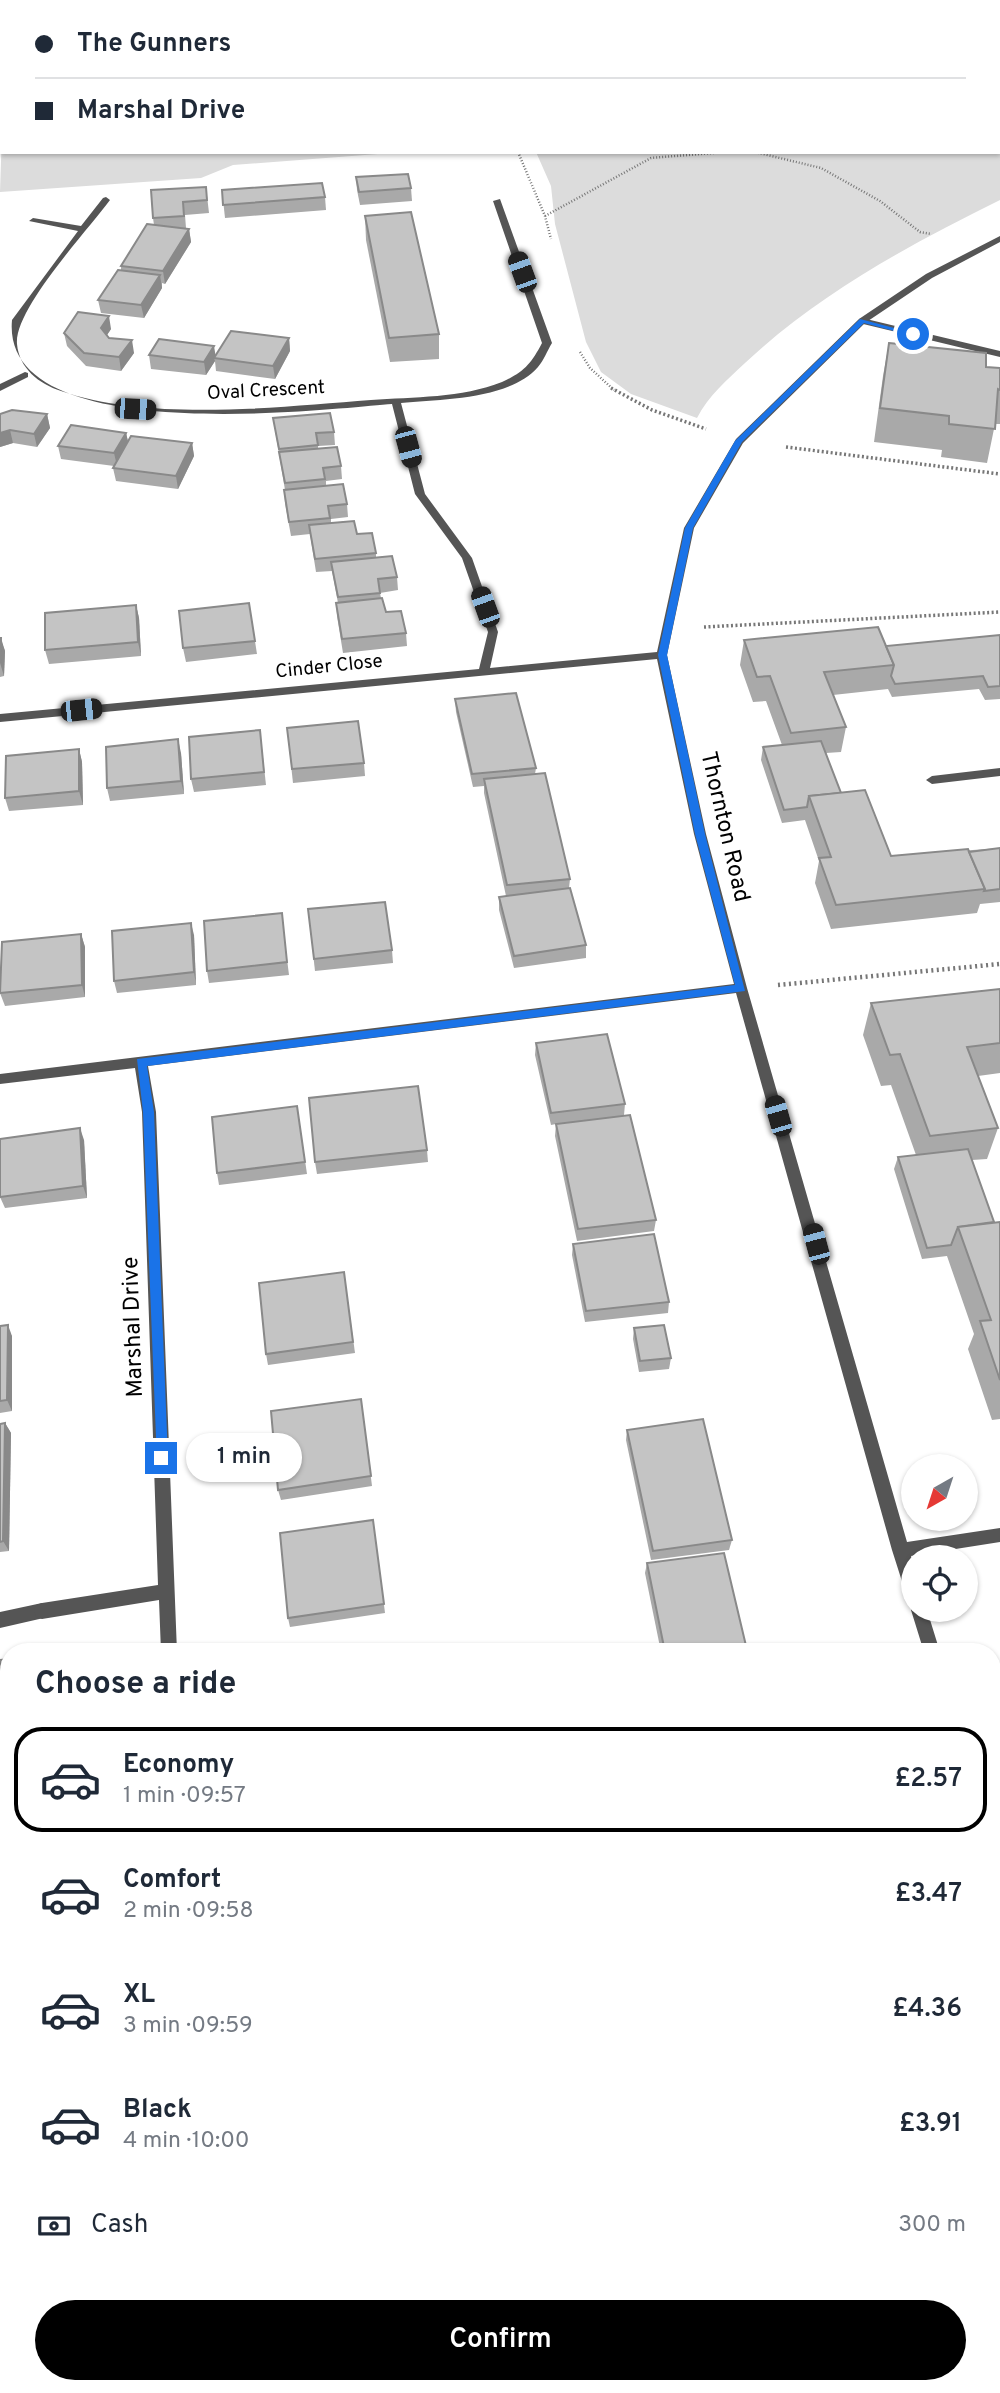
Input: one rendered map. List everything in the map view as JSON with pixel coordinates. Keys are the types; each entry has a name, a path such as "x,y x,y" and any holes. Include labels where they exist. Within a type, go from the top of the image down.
{"street":[{"path":"0,388 25,375 15,361 13,328 106,200"},
{"name":"Oval Crescent","path":"25,375 60,394 109,407 213,413 396,401 469,393 510,381 534,366 547,343 497,201"},
{"path":"33,222 84,229"},
{"name":"Thornton Road","path":"901,1553 700,834 662,655 689,528 739,441 862,321 929,276 1000,239"},
{"path":"862,321 1000,354"},
{"path":"396,401 421,494 467,558 493,632 484,670"},
{"name":"Cinder Close","path":"0,718 662,655"},
{"path":"932,780 1000,772"},
{"path":"0,1079 741,988"},
{"name":"Marshal Drive","path":"141,1062 149,1112 169,1643"},
{"path":"900,1550 1000,1535"},
{"path":"0,1619 166,1591"},
{"path":"923,1622 929,1643"}],"path":[{"path":"519,154 545,216 551,241"},
{"path":"545,216 652,158 701,154"},
{"path":"763,154 821,168 880,201 920,232 983,247"},
{"path":"576,342 585,364 603,384 627,398 739,441 1000,474"},
{"path":"669,629 1000,611"},
{"path":"741,988 1000,964"}],"shaded area":[{"path":"1,154 378,154 233,165 201,178 0,192"},
{"path":"537,154 1000,154 1000,200 866,272 804,314 725,382 697,418 631,394 601,372 586,342 555,224 551,186"}],"building":[{"path":"408,174 411,188 359,192 356,177"},
{"path":"322,183 325,197 223,205 222,190"},
{"path":"206,187 207,200 183,202 184,216 153,218 151,190"},
{"path":"411,212 439,334 389,338 365,216"},
{"path":"147,224 189,229 163,271 121,266"},
{"path":"118,270 160,275 141,305 98,300"},
{"path":"78,312 109,316 101,328 109,338 132,340 119,357 84,353 64,333"},
{"path":"231,331 289,338 273,366 214,358"},
{"path":"159,339 214,346 204,362 149,355"},
{"path":"889,343 986,353 986,367 1000,368 995,429 949,424 949,416 880,408"},
{"path":"12,410 47,414 34,434 10,430 0,433 0,414"},
{"path":"330,413 334,432 316,433 318,445 279,449 273,418"},
{"path":"71,425 126,433 114,453 58,446"},
{"path":"131,436 192,443 176,476 113,468"},
{"path":"337,447 341,466 323,468 325,479 285,483 279,452"},
{"path":"343,484 347,504 328,506 330,518 289,522 284,490"},
{"path":"354,521 357,534 372,533 376,553 315,559 309,525"},
{"path":"392,556 397,577 378,579 380,593 338,597 331,562"},
{"path":"382,598 386,612 401,611 406,633 342,639 336,603"},
{"path":"249,603 255,641 183,648 179,611"},
{"path":"136,605 138,642 45,650 45,613"},
{"path":"878,627 894,665 824,672 846,727 791,733 770,676 757,677 744,640"},
{"path":"1000,635 1000,686 988,687 983,676 895,684 891,676 894,665 886,646"},
{"path":"516,693 536,768 472,774 455,699"},
{"path":"358,721 364,763 292,769 287,728"},
{"path":"260,730 264,772 191,779 189,737"},
{"path":"178,739 181,781 107,788 106,747"},
{"path":"821,741 841,793 809,796 807,807 784,810 763,747"},
{"path":"79,749 79,791 5,798 6,756"},
{"path":"545,773 570,879 507,885 484,779"},
{"path":"865,790 891,856 968,849 985,889 836,905 819,858 831,857 809,796"},
{"path":"1000,848 1000,889 984,891 969,852"},
{"path":"570,888 586,945 514,956 499,897"},
{"path":"385,902 392,950 314,959 308,909"},
{"path":"282,913 287,962 207,971 204,921"},
{"path":"191,923 194,972 114,981 112,931"},
{"path":"81,934 82,985 0,993 2,942"},
{"path":"1000,989 1000,1043 967,1047 998,1128 930,1136 900,1054 890,1055 871,1003"},
{"path":"607,1034 625,1104 551,1113 536,1043"},
{"path":"418,1086 427,1150 315,1162 309,1098"},
{"path":"297,1106 305,1162 217,1173 212,1117"},
{"path":"630,1115 656,1220 578,1229 556,1124"},
{"path":"80,1128 83,1186 0,1197 0,1139"},
{"path":"968,1149 994,1222 958,1227 951,1245 927,1248 898,1157"},
{"path":"1000,1222 1000,1380 980,1321 991,1320 958,1227"},
{"path":"654,1234 669,1302 586,1311 573,1244"},
{"path":"344,1272 353,1342 266,1354 259,1283"},
{"path":"8,1325 7,1400 0,1401 0,1326"},
{"path":"664,1325 671,1358 640,1361 634,1328"},
{"path":"361,1399 371,1476 278,1490 271,1411"},
{"path":"703,1419 732,1540 653,1551 627,1430"},
{"path":"5,1423 3,1541 0,1542 0,1424"},
{"path":"373,1520 384,1604 288,1618 280,1533"},
{"path":"724,1553 745,1643 663,1643 647,1563"}],"route":[{"path":"161,1458 149,1112 141,1062 741,988 700,834 662,655 689,528 739,441 862,321 913,334"}]}
